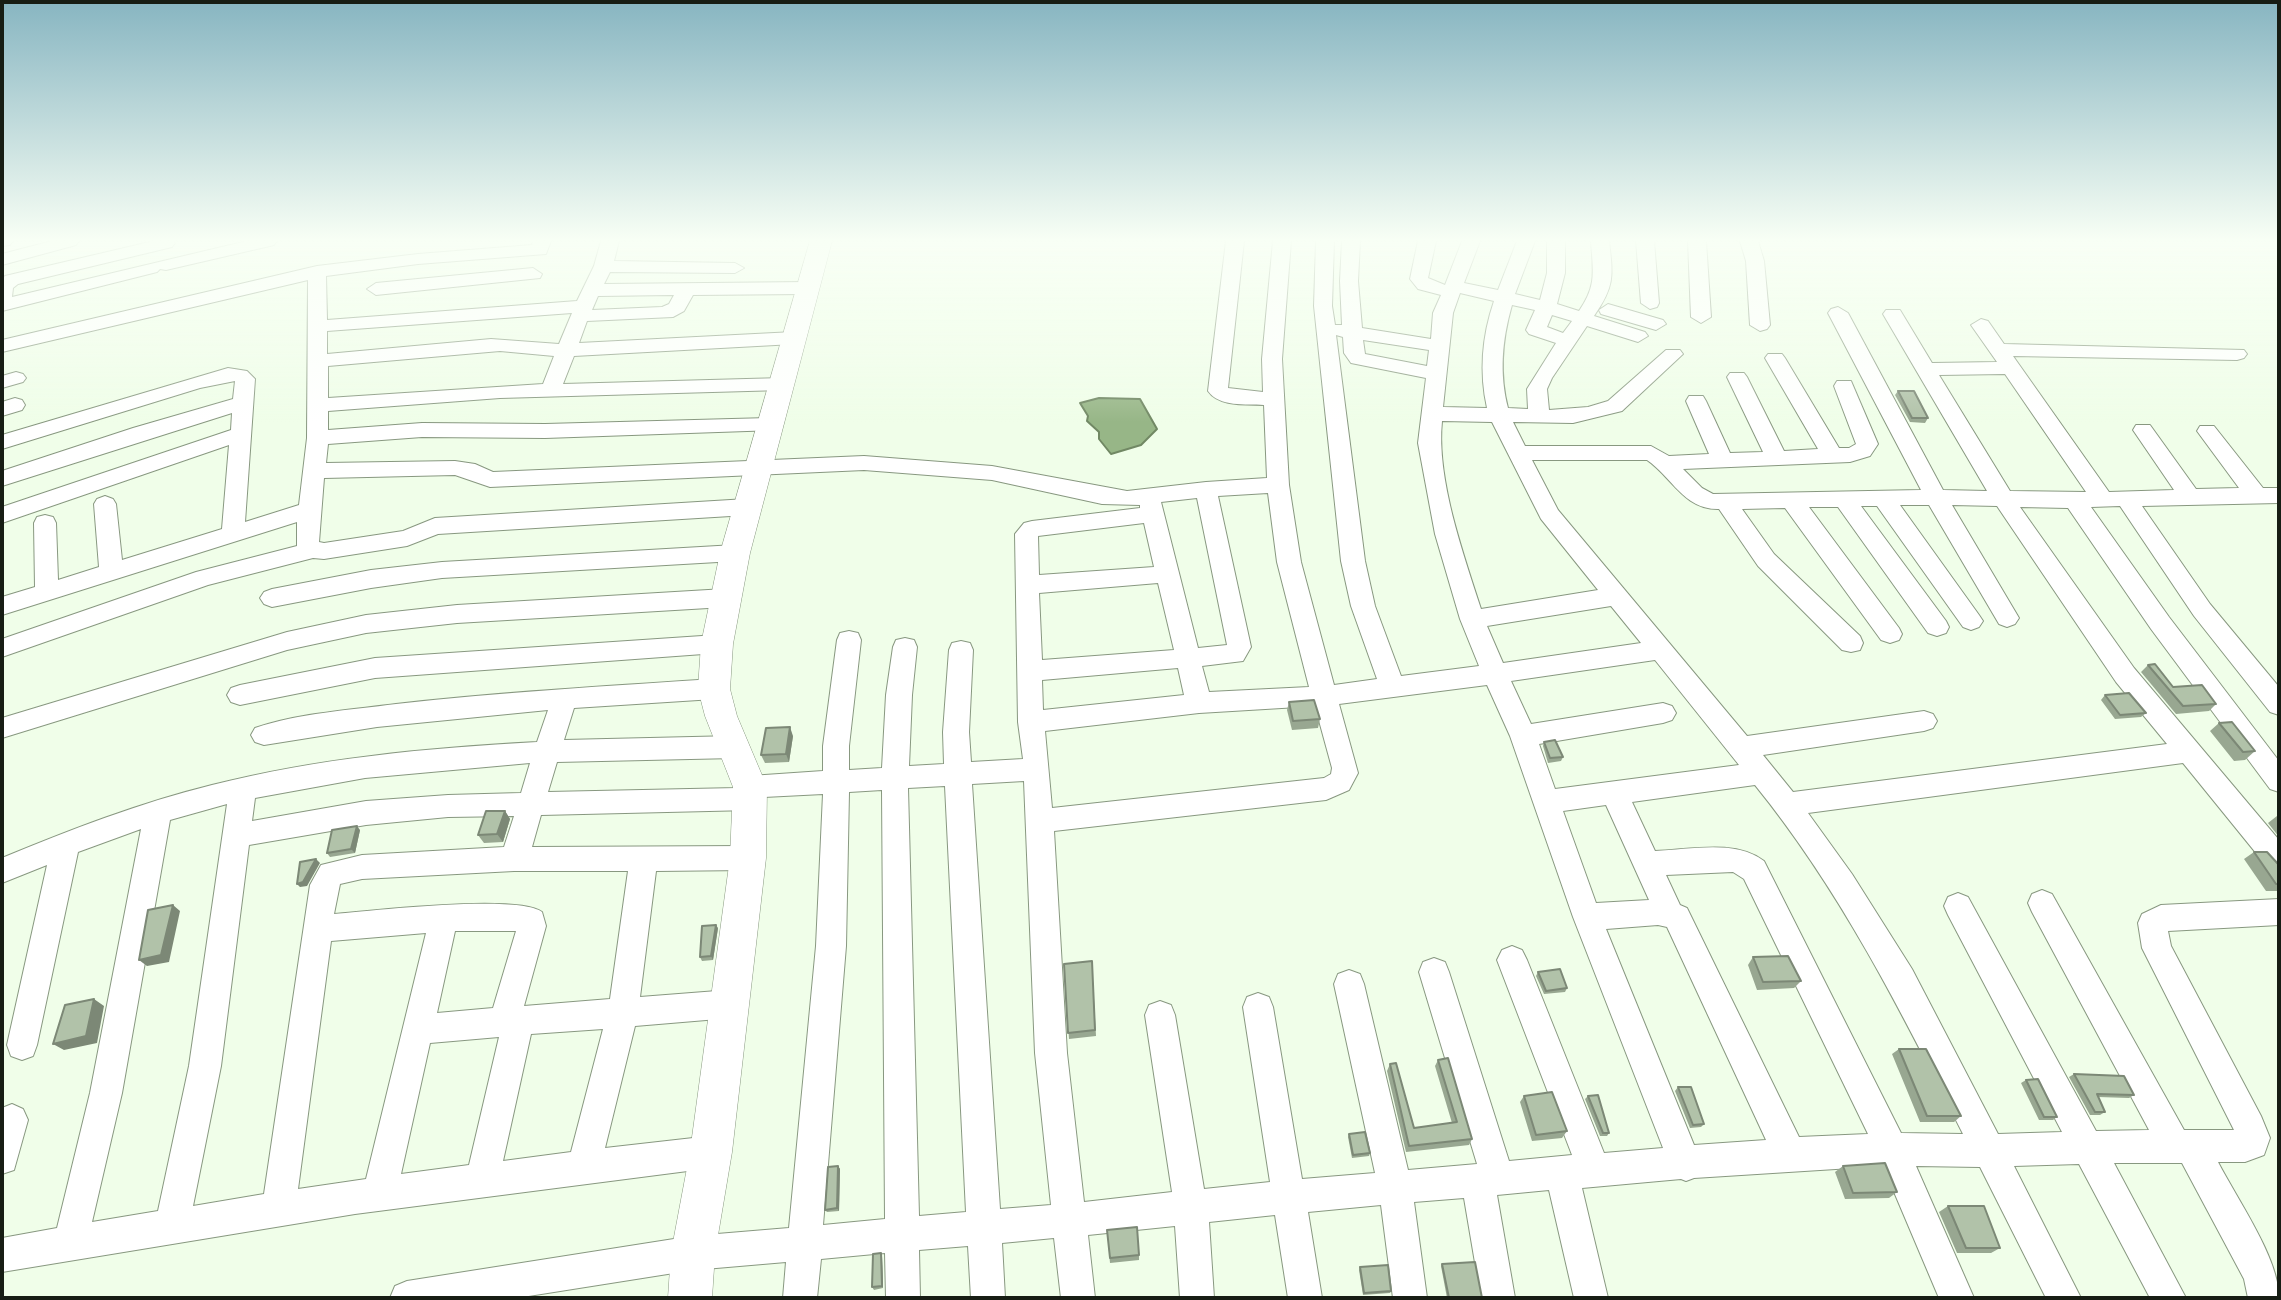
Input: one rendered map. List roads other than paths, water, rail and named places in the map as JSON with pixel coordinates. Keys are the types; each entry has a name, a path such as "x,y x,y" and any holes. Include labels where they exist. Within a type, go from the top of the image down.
{"street":[{"path":"147,311 149,302"},
{"path":"2,346 188,302"},
{"path":"313,550 308,546 309,510 318,438 318,302"},
{"path":"521,310 524,302"},
{"path":"319,326 601,302"},
{"path":"585,304 666,313 677,307 680,302"},
{"path":"690,1298 748,858 750,793 735,747 721,716 714,689 717,644 735,553 803,302"},
{"path":"1228,302 1217,386 1221,394 1228,396 1273,399"},
{"path":"1040,821 1326,789 1339,784 1344,777 1345,768 1289,562 1278,485 1273,399 1276,302"},
{"path":"1324,302 1353,561 1363,606 1392,687"},
{"path":"1350,302 1354,353 1358,359 1435,374"},
{"path":"1447,302 1438,346 1429,443 1446,534 1472,619 1523,736 1587,917 1686,1165"},
{"path":"1504,302 1493,340 1490,368 1492,392 1499,415 1549,514 1787,804 1842,883 1901,979 2064,1298"},
{"path":"1548,302 1536,330 1566,340"},
{"path":"1555,302 1589,312 1656,324"},
{"path":"1539,415 1537,390 1566,340 1589,312 1594,302"},
{"path":"1700,302 1701,317"},
{"path":"1758,302 1760,325"},
{"path":"550,391 585,304"},
{"path":"1589,312 1637,336"},
{"path":"1838,313 1936,498 2007,618"},
{"path":"1893,314 2003,499 2125,676 2279,860"},
{"path":"1981,325 2011,368 2279,705"},
{"path":"1326,328 1438,346"},
{"path":"320,361 491,345 516,344 545,350 794,338"},
{"path":"1998,350 2237,354"},
{"path":"1431,414 1594,413 1615,406 1674,354"},
{"path":"1775,358 1833,456"},
{"path":"1926,369 2011,368"},
{"path":"2,442 123,403 228,374 240,375 245,379 233,533"},
{"path":"1737,377 1776,457"},
{"path":"318,405 434,395 783,384"},
{"path":"1665,463 1833,456 1862,451 1867,444 1844,386"},
{"path":"1696,401 1722,459"},
{"path":"2,479 140,433 243,403"},
{"path":"1564,414 1577,452"},
{"path":"318,438 422,430 545,431 769,425"},
{"path":"2143,430 2190,498"},
{"path":"2207,431 2257,496"},
{"path":"2,516 240,434"},
{"path":"1518,453 1651,453 1665,463 1702,500 1727,503 2279,495"},
{"path":"315,471 454,468 467,469 489,480 864,463 927,467 1034,480 1151,505"},
{"path":"1078,1298 1051,1053 1037,769 1031,722 1026,534 1032,529 1151,505 1206,489 1278,485"},
{"path":"1031,671 1227,657 1234,654 1239,648 1206,489"},
{"path":"1884,499 1971,621"},
{"path":"1845,500 1937,627"},
{"path":"2074,500 2160,623 2279,781"},
{"path":"1792,501 1890,634"},
{"path":"1727,503 1766,560 1851,643"},
{"path":"105,505 111,570"},
{"path":"1151,505 1199,703"},
{"path":"2,648 204,578 313,550 407,538 435,526 747,507"},
{"path":"2,606 309,510"},
{"path":"45,523 47,592"},
{"path":"272,598 371,579 442,570 735,553"},
{"path":"1027,585 1168,574"},
{"path":"1472,619 1617,596"},
{"path":"2,728 287,640 366,624 457,614 725,598"},
{"path":"800,1298 831,946 836,746 849,640"},
{"path":"240,695 375,668 717,644"},
{"path":"903,1298 895,780 899,695 905,647"},
{"path":"961,650 956,732 988,1298"},
{"path":"1031,722 1199,703 1324,696 1659,650"},
{"path":"264,735 348,719 438,708 714,689"},
{"path":"514,859 564,698"},
{"path":"1523,736 1663,713"},
{"path":"1741,748 1924,721"},
{"path":"2,871 66,844 158,812 243,789 435,760 549,752 735,747"},
{"path":"1787,804 2189,752"},
{"path":"235,835 366,813 533,802 750,793 836,783 1037,769"},
{"path":"1546,802 1762,773"},
{"path":"172,1224 205,1066 243,789"},
{"path":"1614,792 1669,913"},
{"path":"70,1243 106,1093 158,812"},
{"path":"22,1045 66,844"},
{"path":"279,1208 324,885 336,871 427,862 514,859 748,858"},
{"path":"584,1166 623,1011 644,859"},
{"path":"1647,864 1733,860 1745,863 1754,870 1892,1149 1956,1298"},
{"path":"2042,903 2260,1275 2265,1298"},
{"path":"1958,906 2085,1147 2169,1298"},
{"path":"407,1298 694,1253 1191,1209 1395,1187 1686,1165 1790,1154 1892,1149 1990,1151 2085,1147 2245,1146 2253,1144 2254,1138 2157,948 2152,923 2161,918 2279,912"},
{"path":"1587,917 1669,913 1676,917 1683,926 1790,1154"},
{"path":"318,929 444,918 522,917 532,921 482,1180"},
{"path":"380,1192 444,918"},
{"path":"1512,960 1578,1172 1591,1298"},
{"path":"1434,972 1488,1179 1498,1298"},
{"path":"1349,984 1395,1187 1410,1298"},
{"path":"418,1029 730,1004"},
{"path":"1258,1007 1305,1298"},
{"path":"1160,1015 1191,1209 1197,1298"},
{"path":"2,1158 12,1120"},
{"path":"2,1255 172,1224 380,1192 711,1152"}]}
